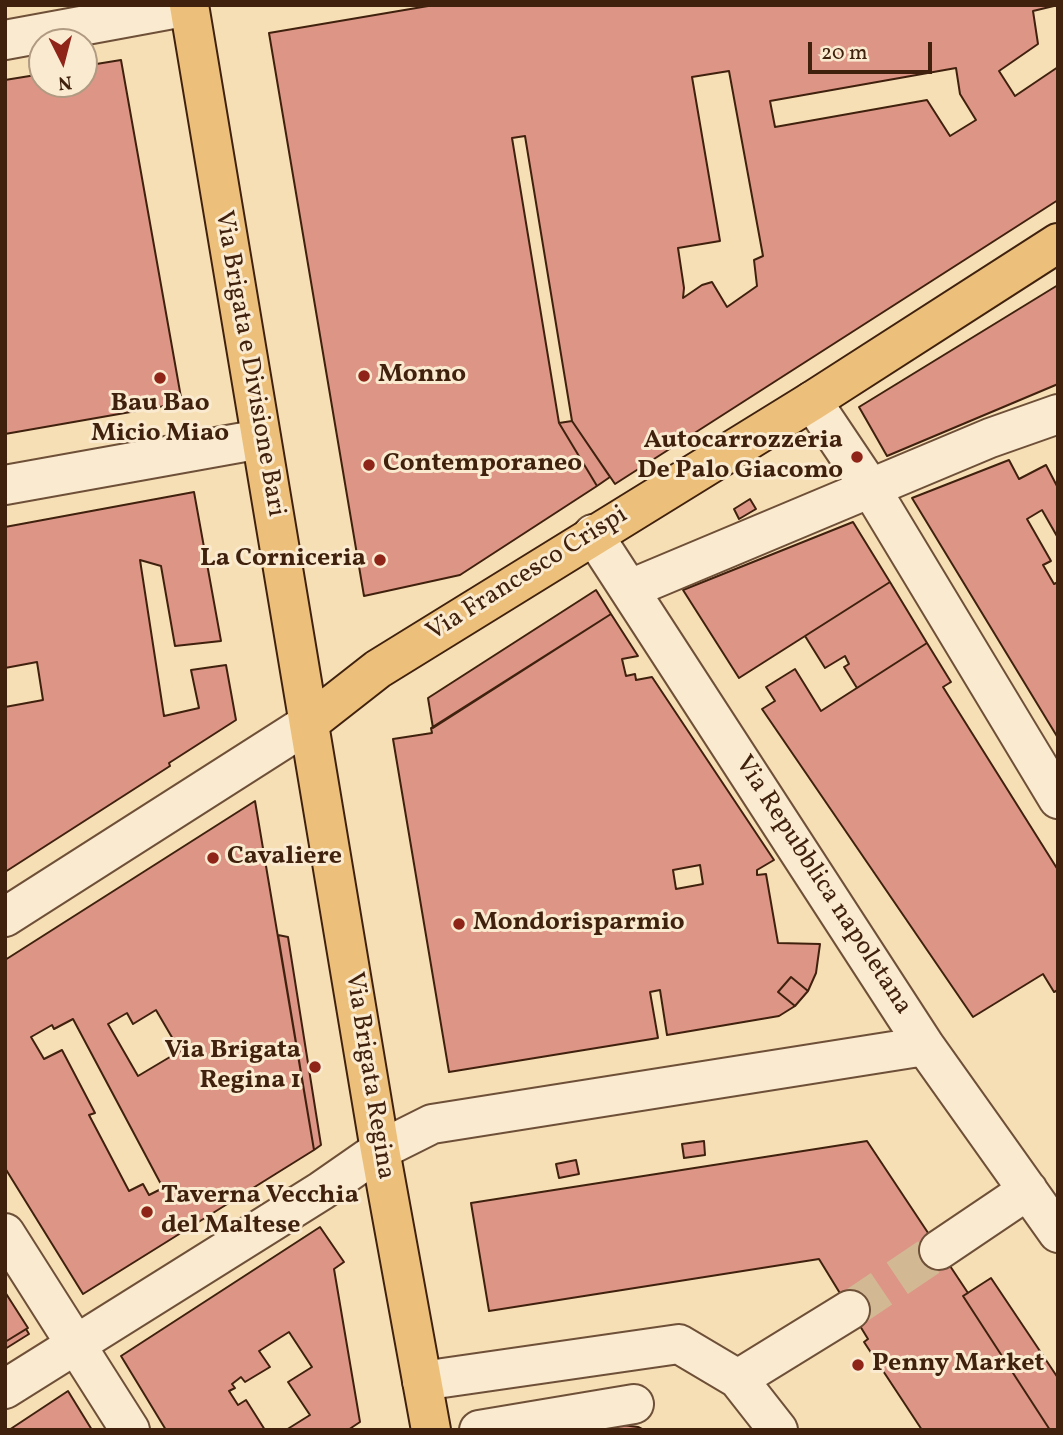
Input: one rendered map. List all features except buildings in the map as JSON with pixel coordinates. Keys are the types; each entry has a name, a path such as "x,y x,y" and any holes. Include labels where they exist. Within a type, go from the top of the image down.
{"main road":[{"name":"Via Brigata e Divisione Bari","path":"189,5 310,723"},
{"name":"Via Francesco Crispi","path":"310,723 377,669 812,401 1058,243"},
{"name":"Via Brigata Regina","path":"310,723 380,1150 431,1430"}],"street":[{"path":"5,40 189,5"},
{"path":"812,401 871,489 1058,799"},
{"path":"630,589 990,438 1058,414"},
{"path":"5,485 261,439"},
{"name":"Via Repubblica napoletana","path":"593,534 925,1046 1058,1233"},
{"name":"Via Francesco Crispi","path":"5,917 310,723"},
{"path":"5,1389 321,1191 380,1150 432,1124 925,1046"},
{"path":"939,1250 1028,1190"},
{"path":"5,1233 130,1430"},
{"path":"738,1379 850,1310"},
{"path":"422,1381 679,1344 738,1379 778,1430"},
{"path":"479,1430 634,1404"}],"tunnel":[{"path":"850,1310 939,1250"}],"place":[{"name":"Monno","path":"364,376"},
{"name":"Bau Bao Micio Miao","path":"160,378"},
{"name":"Autocarrozzeria De Palo Giacomo","path":"857,457"},
{"name":"Contemporaneo","path":"369,465"},
{"name":"La Corniceria","path":"380,560"},
{"name":"Cavaliere","path":"213,858"},
{"name":"Mondorisparmio","path":"459,924"},
{"name":"Via Brigata Regina 1","path":"315,1067"},
{"name":"Taverna Vecchia del Maltese","path":"147,1212"},
{"name":"Penny Market","path":"858,1365"}]}
